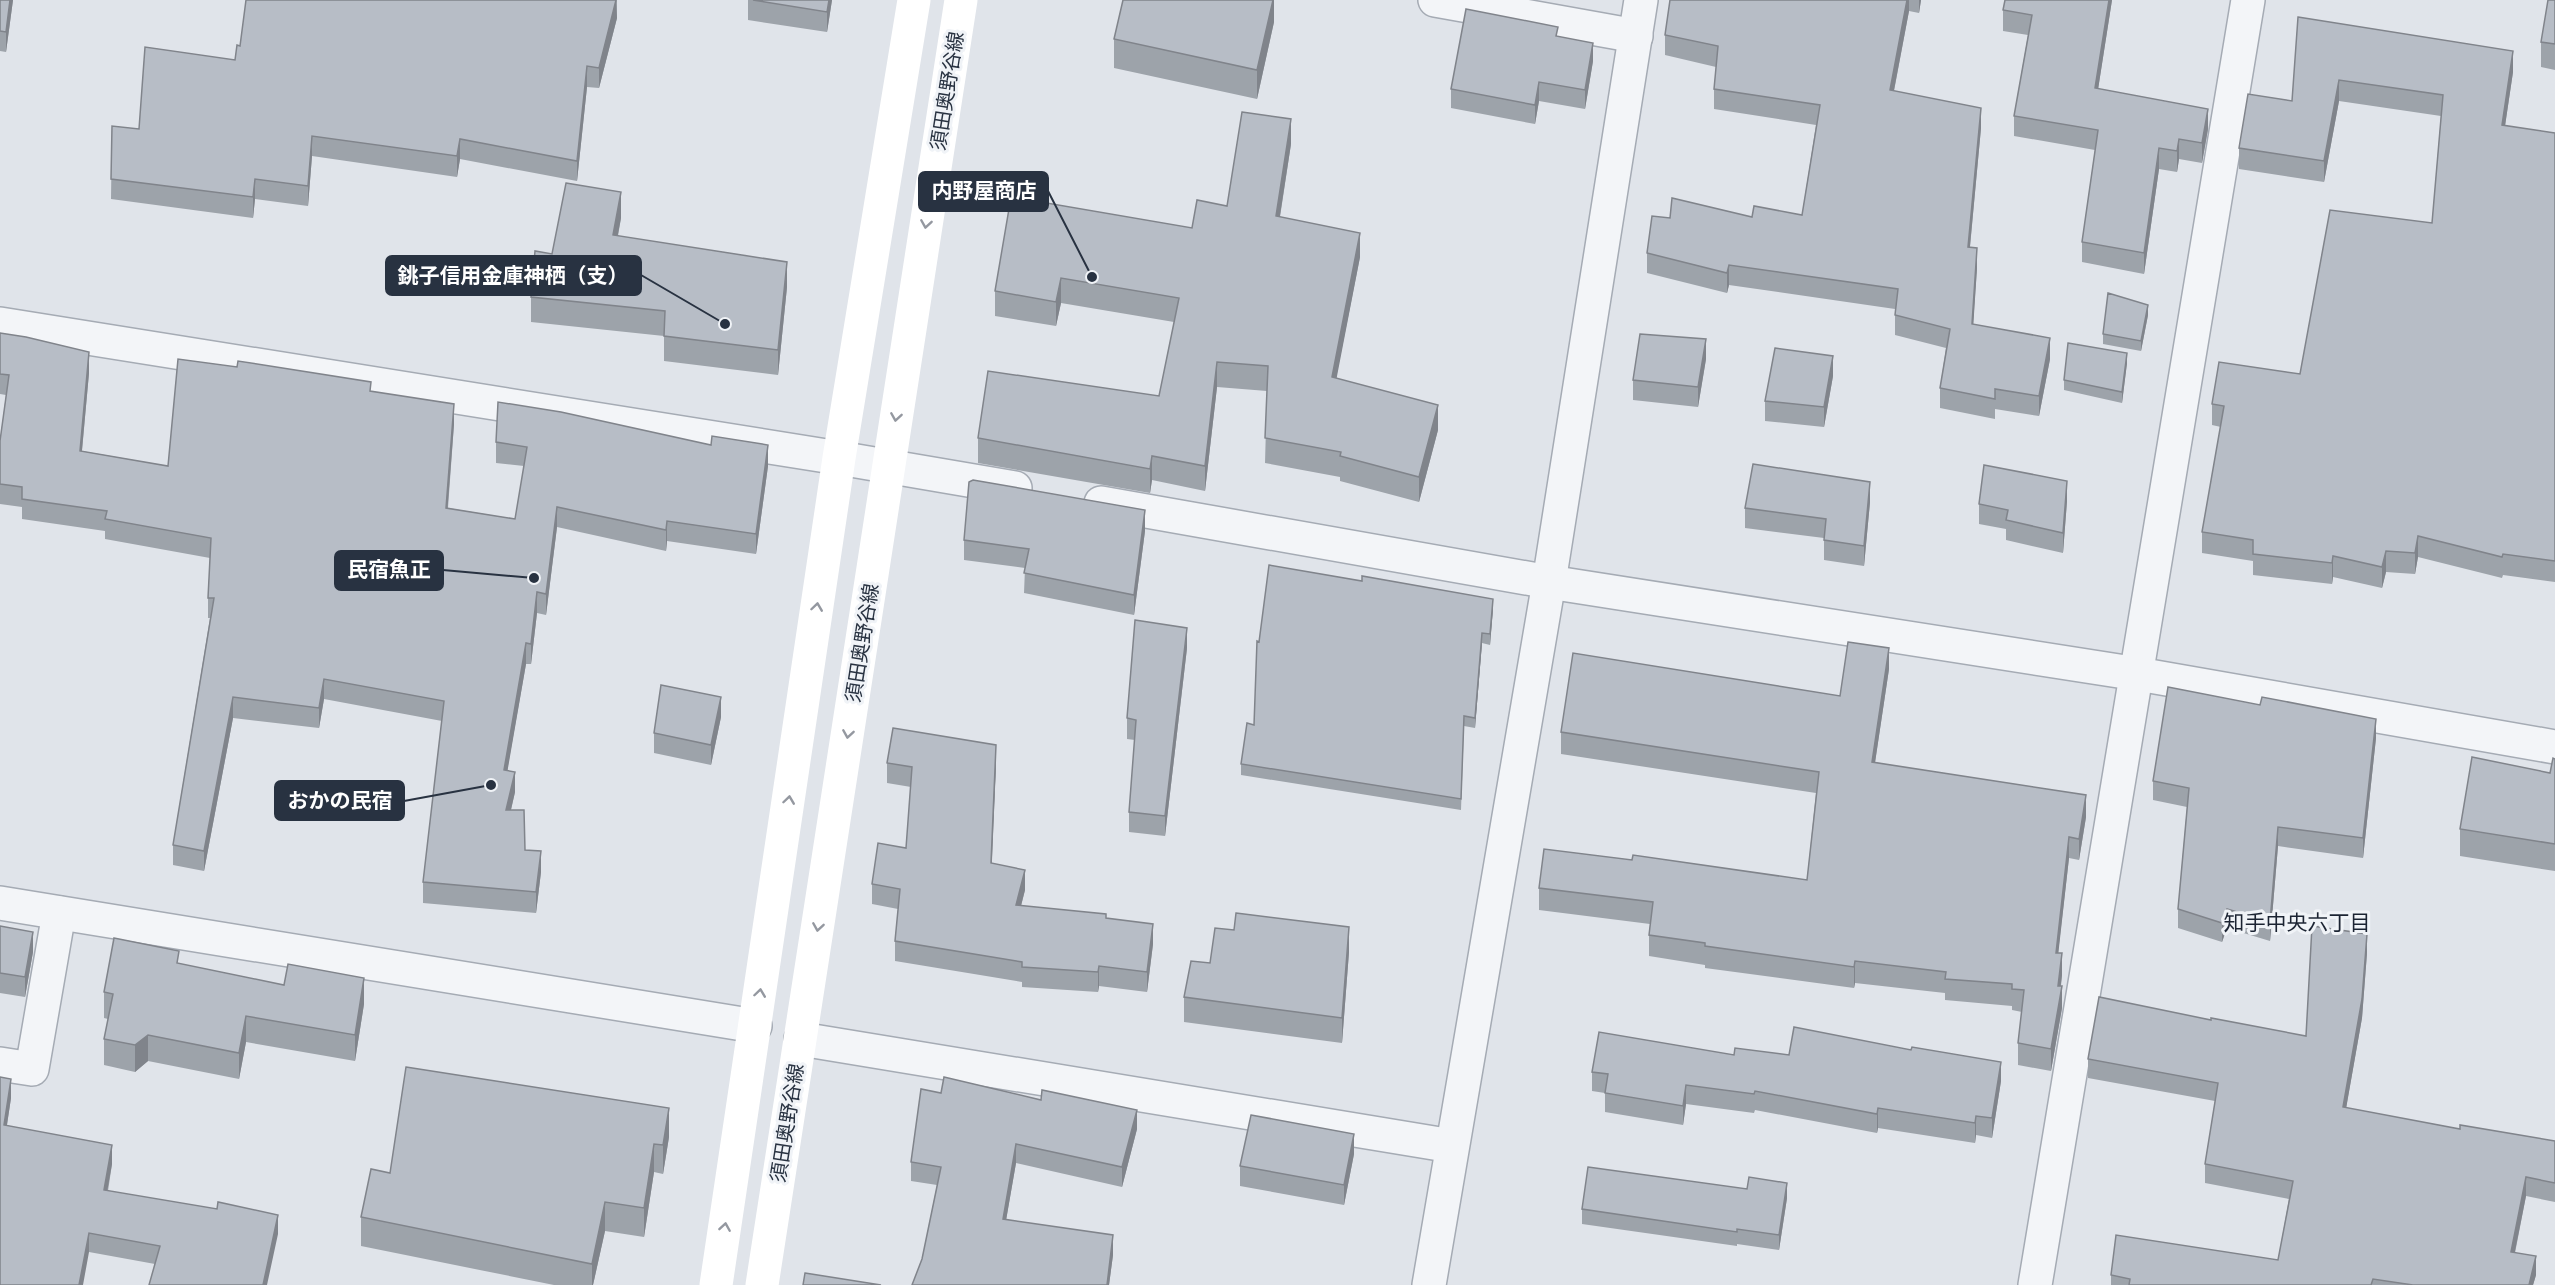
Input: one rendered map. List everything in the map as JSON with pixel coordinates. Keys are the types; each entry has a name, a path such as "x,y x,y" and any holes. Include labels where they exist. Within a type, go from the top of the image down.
{"main road":[{"path":"716,1285 839,458 914,0"},
{"name":"須田奥野谷線","path":"762,1285 961,0"}],"street":[{"path":"1435,0 1636,36"},
{"path":"1430,1285 1549,582 1641,0"},
{"path":"2035,1285 2248,0"},
{"path":"0,324 889,466 1042,493"},
{"path":"1078,499 1549,582 2138,674 2555,747"},
{"path":"0,903 755,1026"},
{"path":"0,1064 32,1069 59,913"},
{"path":"801,1039 1452,1146"}],"building":[{"path":"0,0 10,0 6,32 0,31"},
{"path":"246,0 616,0 599,68 587,66 577,161 460,139 457,156 312,136 308,186 255,179 253,197 111,179 112,126 139,129 145,47 235,60 237,45 240,46"},
{"path":"753,0 829,0 827,12"},
{"path":"1123,0 1273,0 1257,70 1114,39"},
{"path":"1670,0 1907,0 1890,90 1981,108 1968,247 1977,248 1972,324 2050,338 2039,396 1995,389 1995,399 1940,388 1950,329 1895,315 1898,289 1729,265 1727,273 1647,253 1652,216 1670,218 1672,198 1752,217 1754,206 1802,215 1820,105 1714,89 1718,46 1665,35"},
{"path":"2005,0 2109,0 2095,88 2208,109 2202,143 2179,139 2177,151 2159,148 2144,253 2082,242 2098,130 2014,116 2032,15 2003,10"},
{"path":"2548,0 2555,0 2555,44 2541,42"},
{"path":"1466,9 1558,27 1556,36 1593,43 1585,90 1539,82 1535,105 1451,89"},
{"path":"2298,17 2513,51 2502,125 2555,133 2555,561 2503,554 2502,557 2418,536 2415,553 2386,551 2382,567 2333,556 2332,563 2253,554 2253,540 2202,532 2224,406 2212,404 2219,362 2300,374 2330,210 2432,223 2443,95 2339,80 2324,161 2239,148 2248,94 2292,101"},
{"path":"1242,112 1291,119 1276,216 1360,233 1332,377 1438,405 1419,477 1340,456 1341,452 1265,438 1268,366 1217,362 1205,466 1152,456 1150,469 978,438 988,371 1159,396 1179,298 1061,278 1056,302 995,291 1011,197 1192,228 1197,200 1227,206"},
{"path":"566,183 621,192 613,235 787,262 778,350 664,336 665,311 531,297 535,251 552,254"},
{"path":"2108,293 2148,305 2141,341 2103,334"},
{"path":"0,333 89,352 80,451 168,466 178,359 237,367 238,361 371,382 370,391 454,404 446,508 515,519 527,447 496,442 498,402 561,412 711,445 712,436 768,445 756,534 667,521 666,530 557,507 546,594 537,592 531,644 526,643 504,770 515,772 506,810 524,810 525,850 541,851 536,892 423,882 444,701 324,679 319,708 233,697 204,851 173,845 214,598 208,598 211,538 105,519 107,511 22,499 22,487 0,484 0,441 9,375 0,374"},
{"path":"1640,334 1706,339 1698,387 1633,380"},
{"path":"2068,343 2127,353 2122,392 2064,380"},
{"path":"1775,348 1833,356 1824,407 1765,401"},
{"path":"1753,464 1870,482 1864,546 1824,540 1826,519 1745,508"},
{"path":"1984,465 2067,481 2063,533 2006,520 2008,510 1979,504"},
{"path":"973,480 1145,510 1134,595 1024,573 1029,549 964,540 969,482"},
{"path":"1269,565 1362,581 1362,576 1493,599 1490,634 1482,633 1475,718 1464,716 1461,799 1241,764 1247,723 1254,725 1257,641 1259,642"},
{"path":"1135,620 1187,628 1165,816 1129,812 1136,720 1127,718"},
{"path":"1848,642 1889,648 1872,762 2086,795 2079,839 2069,837 2056,953 2062,953 2058,986 2062,986 2051,1049 2018,1043 2024,990 2012,989 2012,984 1945,979 1946,972 1855,961 1854,967 1705,946 1705,943 1649,935 1653,902 1539,888 1544,849 1632,860 1633,855 1807,880 1819,772 1561,732 1573,653 1840,696"},
{"path":"661,685 721,697 711,745 654,733"},
{"path":"2168,687 2260,705 2262,697 2376,719 2363,838 2278,827 2270,922 2227,909 2222,923 2178,909 2189,788 2153,781"},
{"path":"893,728 996,745 991,863 1025,870 1016,905 1106,914 1106,918 1153,924 1147,972 1099,966 1098,972 1022,967 1022,962 895,941 900,889 872,884 878,843 906,848 912,767 887,763"},
{"path":"2472,757 2550,773 2553,758 2555,759 2555,844 2460,829"},
{"path":"1236,913 1349,927 1342,1018 1184,997 1191,961 1210,963 1215,928 1234,930"},
{"path":"0,926 33,932 25,977 0,973"},
{"path":"2312,926 2367,934 2362,999 2343,1107 2460,1129 2460,1125 2555,1141 2555,1183 2526,1177 2511,1252 2536,1256 2529,1285 2413,1285 2373,1279 2371,1285 2129,1285 2130,1279 2111,1275 2116,1235 2278,1260 2293,1181 2205,1164 2218,1083 2088,1059 2099,997 2211,1020 2211,1018 2306,1036"},
{"path":"114,938 179,951 177,963 284,985 288,964 364,978 355,1035 246,1016 239,1053 148,1035 135,1045 104,1039 113,994 104,992"},
{"path":"1794,1027 1911,1050 1912,1047 2001,1062 1992,1118 1976,1116 1975,1123 1878,1108 1877,1114 1755,1091 1754,1094 1686,1085 1683,1106 1605,1093 1608,1074 1592,1072 1599,1032 1734,1055 1735,1048 1789,1055"},
{"path":"406,1067 669,1108 663,1145 654,1144 644,1208 605,1202 592,1264 361,1217 371,1169 390,1173"},
{"path":"0,1077 11,1079 4,1125 112,1145 104,1190 217,1209 218,1202 278,1215 263,1285 149,1285 160,1246 89,1233 79,1285 0,1285"},
{"path":"944,1077 1041,1100 1042,1090 1137,1110 1122,1167 1016,1144 1003,1219 1113,1235 1107,1285 912,1285 922,1259 941,1167 911,1162 921,1089 941,1093"},
{"path":"1251,1115 1354,1134 1344,1185 1240,1166"},
{"path":"1588,1167 1747,1189 1749,1177 1787,1183 1779,1235 1737,1229 1737,1232 1582,1209"},
{"path":"805,1273 881,1285 803,1285"}],"place":[{"name":"内野屋商店","path":"1092,277"},
{"name":"銚子信用金庫神栖（支）","path":"725,324"},
{"name":"民宿魚正","path":"534,578"},
{"name":"おかの民宿","path":"491,785"}],"district":[{"name":"知手中央六丁目","path":"2297,922"}]}
